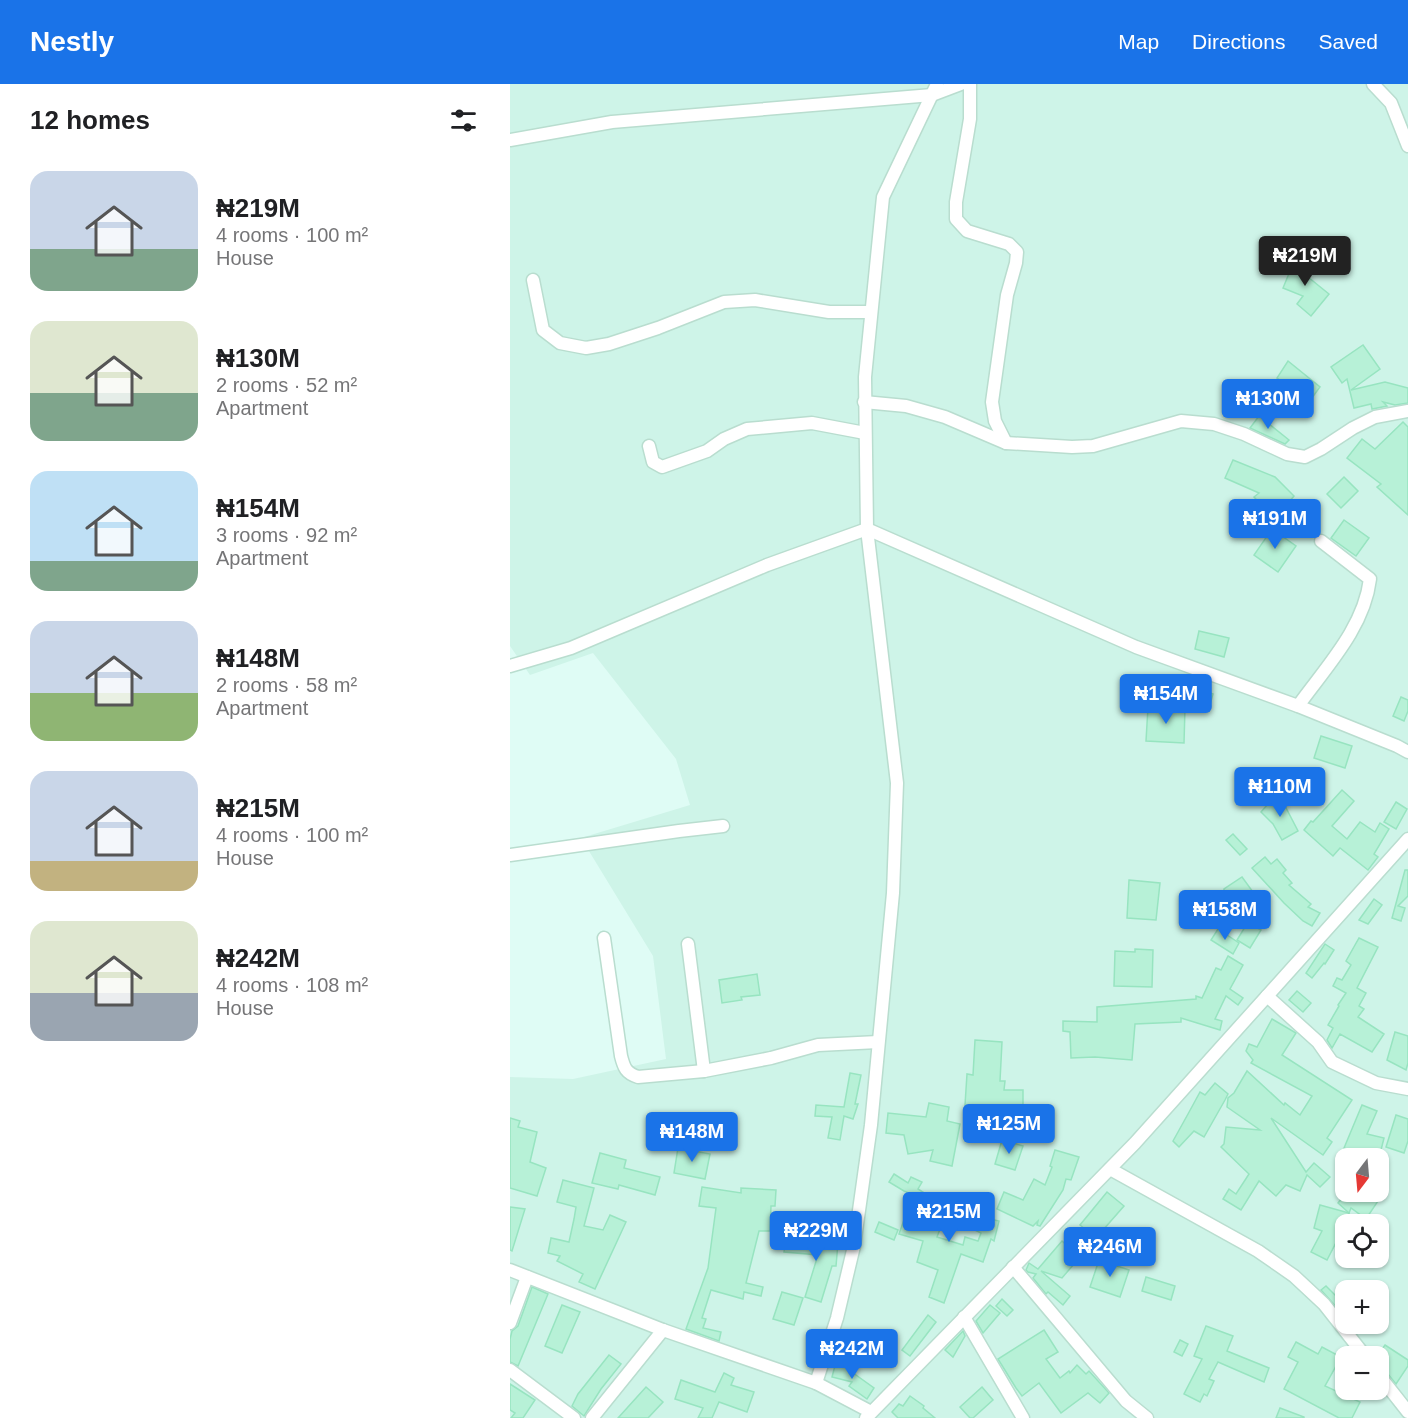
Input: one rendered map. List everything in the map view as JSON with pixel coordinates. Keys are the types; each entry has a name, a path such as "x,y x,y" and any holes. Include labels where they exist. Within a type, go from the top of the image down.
{"street":[{"path":"510,140 612,122 934,89 961,84"},
{"path":"970,84 970,119 956,202 956,219 967,231 1009,244 1017,252 1007,295 992,402 995,421 1006,443"},
{"path":"1373,84 1391,103 1408,146"},
{"path":"816,1383 837,1318 854,1246 871,1125 893,894 897,783 867,529 864,402 872,312 883,197 934,89"},
{"path":"533,280 543,330 560,344 586,348 609,344 658,328 724,302 755,300 829,312 872,312"},
{"path":"864,402 906,406 945,417 1006,443 1094,446 1181,421 1214,424 1287,454 1305,457 1375,417 1408,411"},
{"path":"649,446 653,462 662,467 707,451 724,439 747,429 812,423 865,433"},
{"path":"510,666 571,648 767,565 867,529 1136,647 1298,706 1398,746 1408,753"},
{"path":"1298,706 1347,640 1368,595 1370,579 1321,541"},
{"path":"510,855 723,826"},
{"path":"510,1270 663,1330 816,1383 868,1415 1110,1169 1408,839"},
{"path":"604,938 621,1056 625,1070 638,1077 704,1071 771,1058 818,1045 878,1042"},
{"path":"688,944 704,1071"},
{"path":"1267,996 1318,1042 1332,1062 1376,1083 1408,1089"},
{"path":"1110,1169 1258,1251 1294,1276 1324,1304 1357,1346"},
{"path":"1013,1267 1126,1401 1147,1418"},
{"path":"510,1323 527,1277"},
{"path":"963,1317 1023,1418"},
{"path":"592,1418 663,1330"},
{"path":"510,1370 574,1418"},
{"path":"1389,1388 1408,1412"}],"shaded area":[{"path":"510,84 1408,84 1408,1418 510,1418 510,1077 573,1079 666,1059 653,956 581,838 690,805 676,759 593,653 530,675 510,646"}],"building":[{"path":"1295,259 1312,266 1308,277 1329,294 1311,316 1297,304 1303,296 1283,288"},
{"path":"1363,345 1380,369 1351,390 1385,382 1408,388 1408,403 1395,405 1383,402 1387,406 1372,409 1371,404 1354,408 1347,379 1342,383 1331,367"},
{"path":"1288,361 1320,387 1306,406 1289,394 1293,389 1277,378"},
{"path":"1259,416 1289,440 1285,444 1250,428"},
{"path":"1403,422 1408,427 1408,515 1377,487 1381,484 1347,458 1362,439 1375,449"},
{"path":"1233,460 1275,477 1294,496 1289,502 1291,505 1276,520 1254,497 1259,493 1225,478"},
{"path":"1344,477 1358,491 1341,508 1327,494"},
{"path":"1344,520 1369,538 1356,556 1331,538"},
{"path":"1272,529 1296,546 1278,572 1254,555"},
{"path":"1199,631 1229,638 1224,657 1195,649"},
{"path":"1195,688 1213,694 1209,708 1190,703"},
{"path":"1401,697 1408,700 1408,711 1404,721 1393,716"},
{"path":"1148,707 1185,708 1184,743 1146,741"},
{"path":"1321,736 1352,746 1345,768 1314,758"},
{"path":"1342,790 1354,801 1332,826 1347,839 1360,822 1375,832 1380,823 1389,829 1374,854 1378,857 1368,870 1340,848 1333,856 1304,830"},
{"path":"1275,796 1285,806 1298,831 1282,840 1273,824 1261,812"},
{"path":"1396,802 1407,809 1396,829 1384,822"},
{"path":"1233,834 1247,849 1240,855 1226,840"},
{"path":"1265,857 1271,864 1277,859 1286,870 1283,873 1292,883 1289,885 1311,904 1308,907 1320,913 1312,926 1303,921 1284,903 1252,868"},
{"path":"1405,870 1408,870 1408,896 1398,906 1405,908 1401,921 1392,918"},
{"path":"1242,877 1253,892 1233,905 1224,889"},
{"path":"1129,880 1160,883 1156,920 1127,918"},
{"path":"1374,899 1382,905 1368,924 1359,920"},
{"path":"1248,922 1261,930 1250,948 1237,940"},
{"path":"1218,929 1239,943 1233,954 1211,940"},
{"path":"1359,938 1378,947 1357,988 1366,993 1359,1006 1364,1009 1358,1017 1384,1034 1372,1052 1340,1034 1332,1048 1327,1040 1333,1028 1328,1025 1346,993 1333,986 1337,978 1342,980 1351,965 1346,961"},
{"path":"1325,944 1334,950 1312,978 1306,973"},
{"path":"1135,949 1153,950 1152,987 1114,986 1115,951 1135,952"},
{"path":"1228,956 1243,965 1230,989 1243,998 1238,1005 1226,996 1215,1019 1222,1021 1220,1030 1181,1018 1181,1022 1135,1024 1132,1060 1071,1058 1070,1032 1063,1031 1063,1021 1097,1022 1097,1007 1196,999 1196,996 1202,998 1216,968 1221,970"},
{"path":"757,974 760,995 741,997 742,1000 722,1003 719,980"},
{"path":"1297,991 1311,1003 1303,1012 1289,1000"},
{"path":"1272,1019 1296,1033 1282,1055 1352,1100 1327,1138 1332,1142 1323,1155 1271,1118 1306,1172 1314,1163 1330,1177 1320,1187 1307,1175 1300,1191 1286,1185 1276,1196 1259,1181 1241,1210 1223,1199 1229,1189 1236,1194 1249,1174 1221,1147 1224,1144 1226,1127 1260,1130 1227,1107 1228,1098 1234,1093 1247,1071 1284,1105 1285,1103 1300,1115 1312,1096 1251,1063 1253,1060 1246,1051 1249,1044 1257,1047"},
{"path":"1395,1032 1408,1036 1406,1070 1387,1060"},
{"path":"975,1040 1002,1042 1000,1081 1005,1081 1004,1090 1023,1090 1023,1106 965,1105 967,1074 973,1075"},
{"path":"850,1073 861,1075 855,1104 858,1104 853,1119 844,1116 840,1140 828,1138 832,1117 815,1116 816,1105 844,1107"},
{"path":"1215,1083 1228,1094 1225,1100 1204,1137 1194,1131 1179,1147 1173,1141 1200,1092 1205,1095"},
{"path":"929,1103 949,1107 947,1121 960,1124 952,1166 930,1161 933,1150 908,1154 904,1135 886,1133 888,1113 926,1117"},
{"path":"1362,1105 1377,1111 1367,1134 1384,1138 1382,1148 1344,1148"},
{"path":"1396,1115 1408,1119 1408,1141 1404,1153 1386,1147"},
{"path":"510,1118 520,1121 518,1127 537,1132 530,1162 546,1168 537,1196 510,1188"},
{"path":"1002,1140 1023,1146 1015,1170 995,1164"},
{"path":"678,1148 710,1154 705,1179 674,1173"},
{"path":"1055,1150 1079,1157 1071,1180 1066,1179 1063,1190 1040,1226 1037,1225 1038,1221 1033,1226 997,1209 1004,1192 1023,1200 1034,1179 1045,1185"},
{"path":"600,1153 626,1160 624,1168 660,1177 655,1195 619,1185 618,1189 592,1183"},
{"path":"894,1174 908,1183 911,1177 922,1182 918,1189 929,1196 927,1201 889,1182"},
{"path":"563,1180 594,1188 584,1226 603,1230 610,1215 626,1222 595,1289 579,1282 583,1274 557,1261 560,1256 548,1253 551,1238 569,1242 574,1219 576,1207 557,1202"},
{"path":"702,1187 741,1193 741,1188 776,1190 775,1206 771,1206 770,1231 759,1231 746,1283 763,1287 761,1296 744,1292 743,1299 711,1290 702,1318 706,1319 703,1328 721,1332 719,1341 686,1329 708,1268 716,1208 699,1206"},
{"path":"1107,1192 1124,1206 1096,1238 1080,1225"},
{"path":"954,1197 968,1203 963,1213 999,1221 994,1241 991,1239 983,1262 961,1254 944,1303 929,1297 938,1270 917,1262 923,1241 899,1234 905,1217 940,1229 937,1237 963,1245 965,1237 978,1241 981,1233 928,1207 933,1198 949,1206"},
{"path":"1377,1202 1369,1214 1359,1214 1351,1208 1349,1213 1338,1203"},
{"path":"1320,1205 1349,1213 1335,1214 1335,1245 1327,1260 1311,1252 1322,1231 1314,1228"},
{"path":"510,1207 525,1209 512,1251 510,1250"},
{"path":"879,1222 898,1230 894,1240 875,1232"},
{"path":"786,1237 838,1243 836,1266 832,1266 821,1302 805,1297 818,1255 784,1252"},
{"path":"1062,1241 1080,1257 1062,1278 1041,1271 1070,1296 1063,1305 1048,1292 1046,1294 1033,1278 1036,1274 1026,1270 1029,1263 1038,1269"},
{"path":"1099,1260 1129,1270 1120,1297 1090,1287"},
{"path":"1146,1277 1175,1286 1171,1300 1142,1291"},
{"path":"1326,1286 1335,1295 1335,1305 1321,1290"},
{"path":"532,1287 548,1294 518,1366 510,1362 510,1339 512,1331 518,1326"},
{"path":"782,1292 803,1298 794,1325 773,1319"},
{"path":"1002,1299 1013,1310 1007,1316 996,1306"},
{"path":"562,1305 580,1312 562,1353 545,1346"},
{"path":"990,1305 1000,1313 983,1333 976,1321"},
{"path":"928,1315 936,1322 910,1356 902,1350"},
{"path":"1206,1326 1233,1336 1227,1351 1269,1368 1264,1382 1218,1362 1209,1379 1214,1381 1207,1396 1204,1394 1200,1402 1184,1394 1202,1359 1194,1356"},
{"path":"1044,1330 1058,1352 1046,1359 1060,1378 1069,1371 1070,1373 1077,1365 1086,1374 1089,1371 1109,1393 1100,1403 1088,1393 1061,1413 1039,1383 1022,1396 998,1359"},
{"path":"963,1331 965,1336 953,1357 945,1350"},
{"path":"1180,1340 1188,1344 1182,1356 1174,1352"},
{"path":"1296,1342 1318,1354 1322,1347 1335,1354 1335,1368 1325,1386 1335,1391 1335,1400 1360,1402 1352,1418 1339,1418 1284,1389 1298,1362 1288,1357"},
{"path":"1389,1348 1408,1360 1408,1366 1396,1384 1389,1375"},
{"path":"609,1355 621,1364 601,1389 584,1416 572,1406 578,1394"},
{"path":"836,1362 850,1365 849,1370 874,1388 867,1399 849,1386 852,1382 832,1377"},
{"path":"724,1373 734,1378 731,1385 754,1392 747,1412 719,1402 712,1418 698,1418 703,1408 675,1399 681,1380 715,1392"},
{"path":"510,1384 535,1400 523,1418 511,1418 515,1413 510,1410"},
{"path":"646,1387 663,1402 648,1418 618,1418"},
{"path":"982,1387 993,1400 973,1418 970,1418 960,1407"},
{"path":"910,1396 935,1418 898,1418 892,1412 899,1404 903,1406"},
{"path":"1280,1408 1304,1417 1304,1418 1276,1418"}]}
